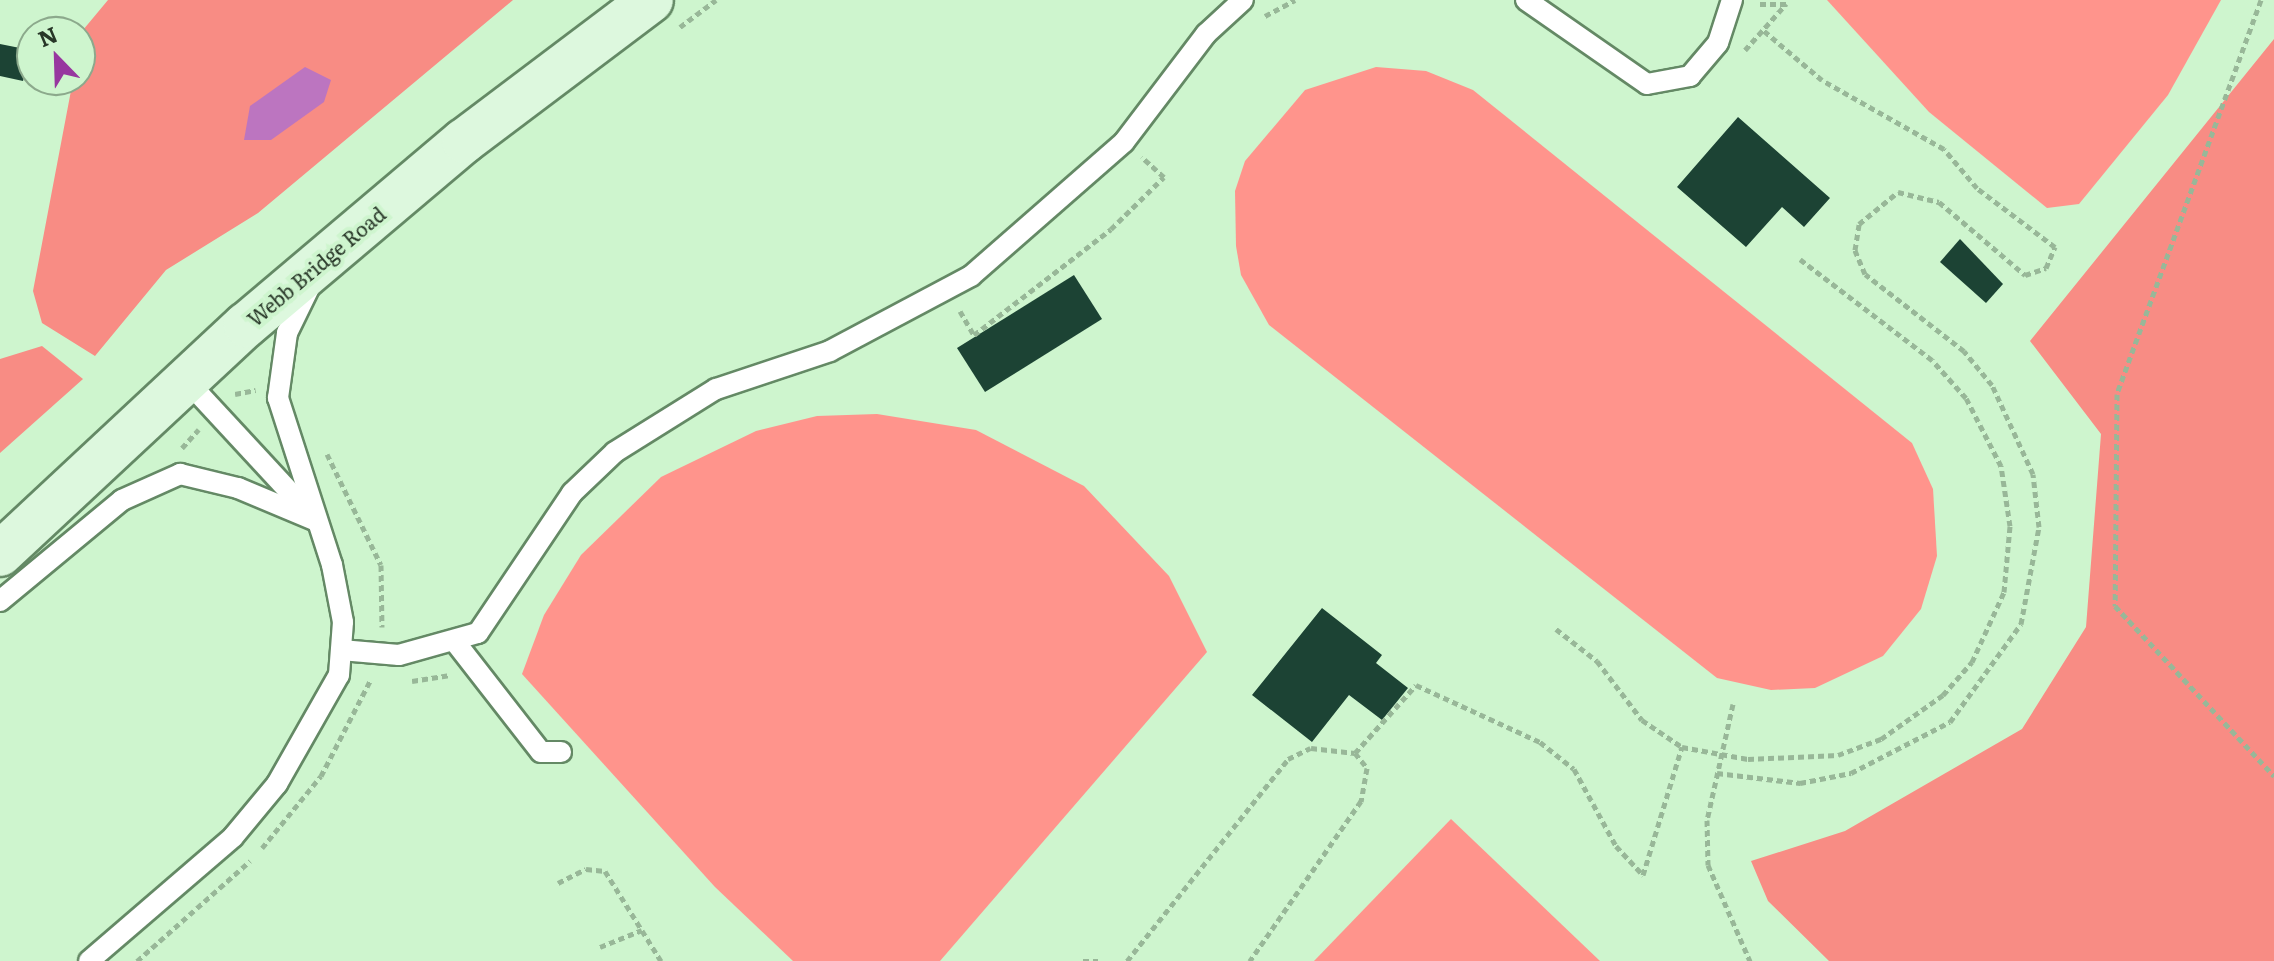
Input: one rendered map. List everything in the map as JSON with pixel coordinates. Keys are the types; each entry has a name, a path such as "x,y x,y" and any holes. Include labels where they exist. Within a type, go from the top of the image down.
{"street":[{"name":"Webb Bridge Road","path":"0,554 186,380 464,141 658,19"}],"lane":[{"path":"341,650 399,655 456,643 478,633 572,493 615,452 716,389 830,351 971,276 1124,142 1206,34 1243,0"},
{"path":"1526,0 1647,84 1690,76 1718,43 1732,2"},
{"path":"89,961 233,837 277,784 339,675 343,622 302,455 278,398 287,333 323,260"},
{"path":"186,380 317,521"},
{"path":"0,601 122,500 180,474 238,488 317,521"},
{"path":"456,643 541,752 561,752"}],"path":[{"path":"658,19 716,0"},
{"path":"2261,0 2117,394 2115,606 2274,776"},
{"path":"1732,2 1786,4 1732,64"},
{"path":"1717,773 1800,783 1851,773 1950,722 2021,624 2039,527 2033,474 1992,385 1964,351 1865,274 1855,250 1859,224 1898,192 1939,202 2025,275 2046,268 2055,247 1977,188 1944,149 1822,80 1763,30"},
{"path":"1556,629 1597,661 1642,720 1682,747 1793,761 1881,739 1943,695 1972,662 2004,592 2009,506 1987,431 1932,360 1800,259"},
{"path":"1355,753 1416,685 1497,720 1574,769 1639,875 1649,868 1682,747"},
{"path":"1733,704 1707,820 1708,865 1750,961"},
{"path":"1127,961 1288,759 1311,748 1355,753 1367,768 1361,801 1250,961"},
{"path":"558,883 586,869 605,871 661,961"},
{"path":"600,947 642,930"},
{"path":"1083,961 1098,961"}],"shaded area":[{"path":"108,0 513,0 258,213 166,270 95,356 42,323 33,291 70,96 96,96 95,16"},
{"path":"1827,0 2221,0 2168,95 2079,204 2047,208 1929,112"},
{"path":"2274,39 2274,961 1829,961 1768,901 1751,861 1845,831 2022,729 2086,627 2101,434 2030,341"},
{"path":"305,67 331,80 324,102 271,140 244,140 250,106"},
{"path":"1376,67 1426,71 1473,90 1912,443 1933,489 1937,556 1921,609 1883,656 1815,688 1771,690 1717,678 1269,325 1241,275 1236,246 1235,191 1245,161 1305,90"},
{"path":"42,346 83,379 0,453 0,359"},
{"path":"877,414 976,430 1084,486 1169,576 1207,652 940,961 793,961 715,887 522,674 544,615 581,555 661,477 756,431 817,416"},
{"path":"1451,819 1600,961 1314,961"}],"building":[{"path":"0,44 16,47 16,79 0,76"},
{"path":"1738,117 1830,198 1804,227 1782,207 1746,247 1677,187"},
{"path":"1960,239 2003,284 1986,303 1940,262"},
{"path":"1074,275 1102,319 985,392 957,348"},
{"path":"1322,608 1382,655 1376,663 1408,688 1382,720 1349,695 1312,742 1252,695"}]}
